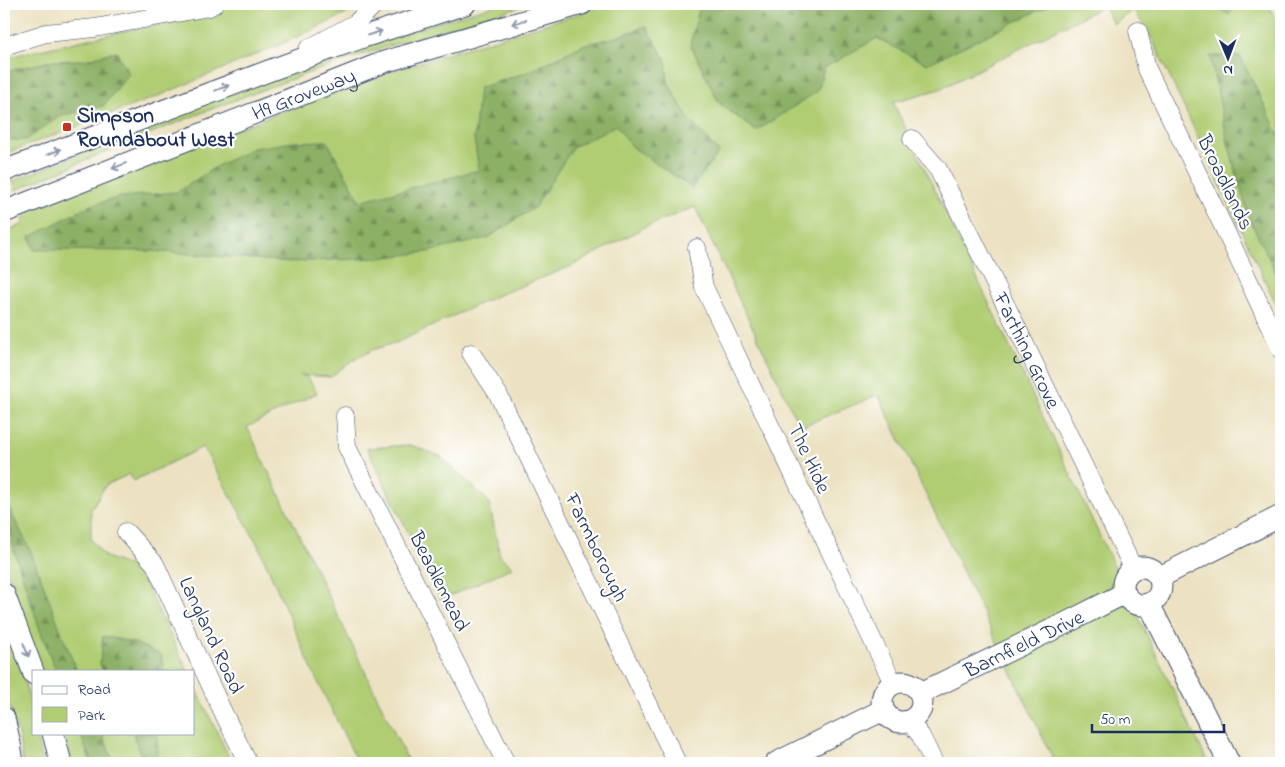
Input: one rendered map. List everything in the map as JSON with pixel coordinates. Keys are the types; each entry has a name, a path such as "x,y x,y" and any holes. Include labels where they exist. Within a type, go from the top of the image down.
{"street":[{"path":"4,46 46,33 95,28 214,4"},
{"path":"271,70 356,23 375,4"},
{"name":"H9 Groveway","path":"4,212 384,62 582,4"},
{"name":"H9 Groveway","path":"6,170 450,5"},
{"name":"Broadlands","path":"1138,31 1147,69 1281,350"},
{"name":"Farthing Grove","path":"912,140 938,170 1133,568"},
{"name":"The Hide","path":"697,248 704,286 893,684"},
{"name":"Farmborough","path":"471,353 498,394 677,763"},
{"name":"Beadlemead","path":"345,416 348,448 506,763"},
{"path":"1160,577 1281,516"},
{"name":"Langland Road","path":"126,532 155,564 248,763"},
{"path":"1145,566 1156,572 1160,577 1162,588 1158,598 1149,604 1132,602 1124,593 1123,582 1125,576 1133,568 1145,566"},
{"name":"Barnfield Drive","path":"921,693 1124,593"},
{"path":"4,594 32,670"},
{"path":"1149,604 1229,763"},
{"path":"899,681 906,682 912,684 921,693 922,707 915,718 909,721 897,722 891,719 883,710 882,698 884,692 893,684 899,681"},
{"path":"776,763 883,710"},
{"path":"4,718 13,763"},
{"path":"909,721 921,736 934,763"},
{"path":"53,734 61,763"}],"green space":[{"path":"230,4 251,6 264,4 357,4 348,13 295,38 161,95 4,154 4,58 129,30 217,14 222,7"},
{"path":"499,4 528,4 351,58 248,95 16,190 13,181 193,107 428,25"},
{"path":"611,4 628,4 630,9 647,4 1269,4 1281,35 1281,315 1152,39 1134,10 1113,24 1104,6 940,89 893,102 1208,763 1055,763 878,395 800,427 695,207 645,227 572,266 496,296 398,342 372,350 349,363 331,377 300,375 308,377 317,393 247,427 409,763 358,763 313,672 258,545 203,447 133,481 130,474 106,485 91,509 91,539 104,556 137,567 188,670 41,670 4,561 4,232 22,225 26,211 374,76"},
{"path":"710,4 1052,4 927,64 877,38 824,68 818,91 756,131 719,103 690,44 699,10"},
{"path":"1214,4 1236,4 1229,15"},
{"path":"646,26 666,61 668,82 688,118 719,152 692,188 631,146 616,125 573,147 535,207 488,238 427,252 379,258 291,262 152,251 34,250 30,237 89,206 120,197 178,192 217,166 254,148 294,142 327,141 360,201 479,170 474,139 479,88 528,72 583,45 617,37"},
{"path":"116,51 129,74 103,106 60,116 26,140 4,140 4,74 15,69 51,61 85,60"},
{"path":"1210,56 1240,56 1281,139 1281,283 1249,218 1228,143"},
{"path":"410,445 440,456 489,502 500,556 513,567 441,600 367,448"},
{"path":"7,504 31,552 77,670 56,670 40,630 14,551"},
{"path":"4,623 31,706 32,734 36,734 42,763 23,763 19,738 4,688"},
{"path":"103,636 135,643 161,655 164,670 103,670 100,664"},
{"path":"195,686 232,763 73,763 63,734 195,734"},
{"path":"80,734 102,734 114,763 91,763"},
{"path":"133,734 157,734 159,763 143,763"}],"place":[{"name":"Simpson Roundabout West","path":"67,127"}]}
